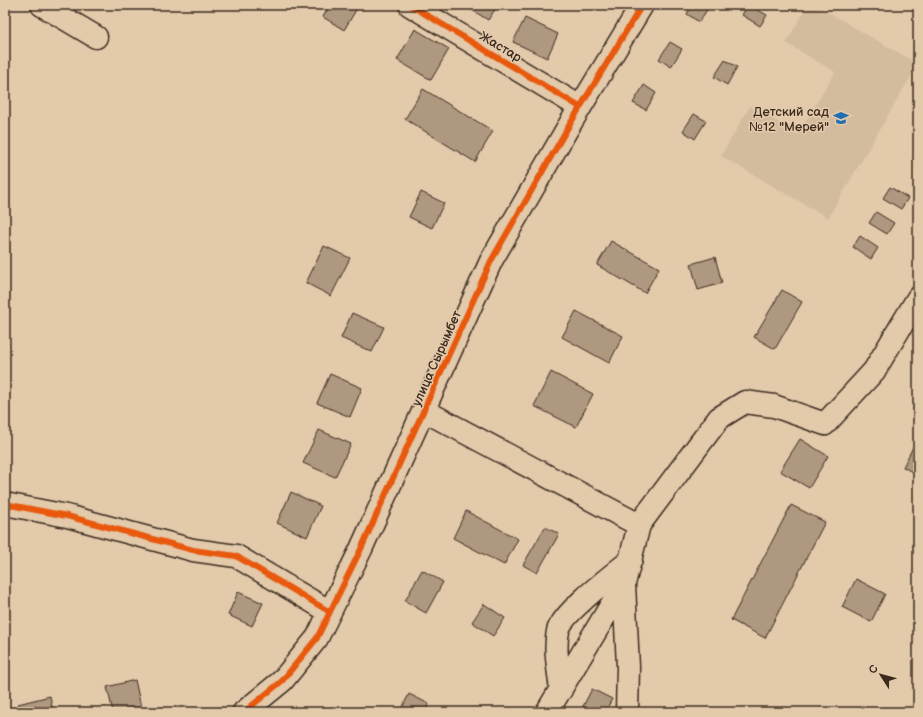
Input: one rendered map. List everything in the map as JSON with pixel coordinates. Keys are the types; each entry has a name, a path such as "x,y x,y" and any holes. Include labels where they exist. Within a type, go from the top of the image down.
{"street":[{"path":"42,5 96,37"},
{"name":"Жастар","path":"410,5 580,107"},
{"name":"улица Сырымбет","path":"244,712 282,681 317,638 425,411 491,261 580,107 642,5"},
{"path":"547,712 624,584 639,525 719,418 745,402 774,406 825,424 874,371 918,298"},
{"path":"425,411 639,525"},
{"path":"5,504 67,516 193,550 236,556 330,612"},
{"path":"561,690 557,655 558,630 578,604 630,560"},
{"path":"624,584 628,667 627,712"}],"shaded area":[{"path":"808,5 815,5 918,64 828,218 721,156 750,106 798,134 835,72 786,43"}],"building":[{"path":"330,5 359,5 344,30 323,17"},
{"path":"464,5 498,5 488,20"},
{"path":"692,5 710,5 699,22 687,14"},
{"path":"748,5 767,15 760,26 742,15"},
{"path":"525,18 558,34 547,58 513,42"},
{"path":"415,29 449,49 431,80 397,60"},
{"path":"670,42 682,49 671,67 659,59"},
{"path":"725,60 737,67 727,85 714,77"},
{"path":"644,85 656,93 646,110 633,103"},
{"path":"423,89 493,131 475,162 405,119"},
{"path":"694,114 706,121 695,139 683,131"},
{"path":"890,187 908,198 901,209 883,198"},
{"path":"421,192 444,203 432,228 409,217"},
{"path":"876,212 894,223 887,234 869,223"},
{"path":"860,236 878,248 871,259 853,247"},
{"path":"611,241 659,268 645,293 597,265"},
{"path":"324,246 350,258 331,296 306,283"},
{"path":"715,257 722,283 698,290 691,264"},
{"path":"782,290 802,302 775,349 754,337"},
{"path":"576,311 623,336 609,363 562,337"},
{"path":"352,313 384,327 372,352 341,338"},
{"path":"551,372 593,394 576,427 534,406"},
{"path":"330,374 362,388 350,417 317,403"},
{"path":"319,430 351,444 335,477 303,463"},
{"path":"800,439 828,456 809,488 780,471"},
{"path":"915,443 918,444 918,475 903,467"},
{"path":"291,492 321,506 307,537 277,523"},
{"path":"791,505 825,522 765,638 731,620"},
{"path":"466,511 518,539 504,565 453,538"},
{"path":"545,527 559,534 537,573 523,565"},
{"path":"422,570 443,582 426,613 405,601"},
{"path":"856,579 885,594 871,622 842,607"},
{"path":"238,592 263,603 252,626 228,615"},
{"path":"484,604 505,618 493,636 472,622"},
{"path":"135,680 141,707 113,712 107,687"},
{"path":"592,689 612,699 605,712 580,712"},
{"path":"409,694 429,704 425,712 400,712"},
{"path":"50,696 53,712 20,712 18,704"}],"cycle path":[{"path":"410,5 580,107"},
{"path":"244,712 282,681 317,638 361,549 491,261 567,129 642,5"},
{"path":"5,504 67,516 193,550 236,556 330,612"}],"place":[{"name":"Детский сад №12 \"Мерей\"","path":"841,118"}]}
